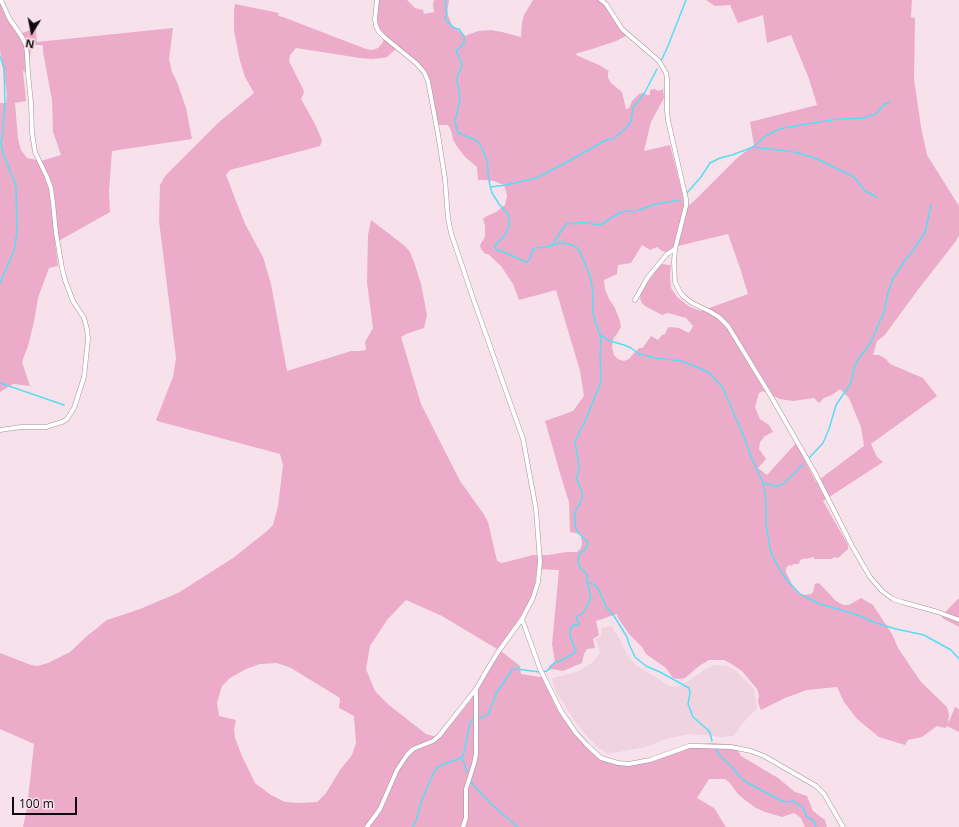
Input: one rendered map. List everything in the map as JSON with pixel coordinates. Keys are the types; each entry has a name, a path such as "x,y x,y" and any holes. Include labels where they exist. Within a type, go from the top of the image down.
{"street":[{"path":"0,430 21,427 46,427 67,419 74,408 82,383 88,339 84,318 73,301 65,280 56,233 51,188 35,152 32,133 28,55 26,45 9,18 1,0"},
{"path":"367,827 380,809 396,770 407,754 413,748 432,741 439,736 476,689 498,652 522,619 536,590 540,562 536,509 523,439 451,233 438,134 428,81 424,72 416,63 379,32 375,19 377,0"},
{"path":"601,0 606,4 622,29 659,61 666,73 668,120 686,199 686,206 675,249 674,262 676,282 680,292 692,303 719,317 728,326 780,411 815,473 855,552 870,577 882,591 893,599 938,612 959,620"},
{"path":"635,300 648,277 667,254 675,249"},
{"path":"522,619 540,669 561,711 568,723 586,744 601,758 618,763 629,764 650,760 689,746 741,748 764,756 816,786 824,794 843,827"},
{"path":"463,827 466,818 466,788 476,754 476,689"}],"shaded area":[{"path":"379,0 407,0 415,8 423,10 424,14 434,12 434,0 449,0 447,13 452,25 465,36 478,31 491,30 521,37 524,15 533,0 602,0 619,28 626,36 616,41 577,53 576,55 609,71 608,78 611,83 622,92 626,109 629,108 632,101 639,94 644,93 650,95 650,90 654,89 659,91 663,89 664,98 651,122 644,151 670,145 682,192 684,209 737,158 754,145 750,122 817,105 809,79 791,35 767,43 763,15 738,23 730,5 715,6 706,0 912,0 911,17 915,18 914,79 921,127 927,155 959,206 959,235 884,336 877,341 873,355 879,355 886,359 890,364 923,378 937,396 871,444 877,457 883,462 823,501 848,545 848,549 838,558 814,559 814,557 800,560 799,564 789,565 786,568 786,572 794,589 800,594 811,594 815,584 818,583 836,601 843,605 849,605 861,598 873,605 892,634 898,648 921,682 947,707 949,715 948,724 955,707 959,709 959,732 947,726 945,728 937,726 922,737 908,740 905,745 879,737 857,719 844,702 837,687 807,690 785,698 761,710 758,702 759,695 757,689 742,671 724,660 709,660 685,678 673,678 666,668 646,654 642,647 629,634 618,618 617,614 596,621 599,635 593,639 595,648 587,649 582,663 563,671 552,669 549,670 549,666 555,662 552,644 559,570 537,569 534,590 527,605 517,622 497,649 442,616 406,600 387,620 370,646 366,669 375,691 389,705 426,734 440,738 470,701 501,651 520,666 521,674 546,678 549,691 556,707 580,738 603,758 621,763 655,758 690,745 712,743 737,745 736,747 741,756 778,778 795,792 807,796 813,811 825,820 827,827 805,827 801,818 794,813 782,817 765,812 756,808 745,800 725,779 709,779 697,798 714,808 726,827 23,827 27,808 34,744 0,729 0,653 31,665 38,666 48,663 70,652 107,620 140,609 178,593 233,558 273,525 278,506 283,465 280,454 156,420 173,377 176,358 159,221 160,185 165,176 218,123 254,93 245,77 240,61 234,31 235,4 279,13 278,16 372,50 378,48 383,42 385,36 377,25 376,14","holes":["398,47 421,66 430,81 437,125 448,125 456,145 465,157 477,167 478,180 494,181 504,185 507,195 505,205 483,219 485,235 480,246 481,249 485,254 488,254 501,266 513,284 519,300 556,290 580,371 584,396 573,411 545,421 569,502 570,532 581,534 582,544 581,548 577,552 533,555 502,563 497,561 488,522 460,481 421,404 401,337 424,328 427,315 421,284 414,262 410,252 405,246 371,220 368,235 367,283 373,328 365,342 366,350 351,351 287,371 271,284 263,257 245,224 226,175 230,170 320,146 322,140 301,99 304,93 303,89 289,61 290,55 296,48 360,58 372,59 387,57","728,234 748,294 701,311 690,307 677,297 671,288 671,265 661,264 641,291 640,299 642,303 662,315 668,313 686,318 693,326 689,333 679,328 669,327 665,334 658,340 651,336 644,346 639,348 629,359 624,361 618,359 614,355 612,347 613,339 621,327 620,321 605,289 604,280 617,274 618,265 631,263 642,245 650,250 657,247 662,251 673,254 674,247","840,389 849,398 861,427 864,446 816,482 796,443 767,475 758,468 766,459 759,449 760,442 765,436 773,432 769,425 760,419 755,407 759,393 763,391 780,399 793,401 814,398 819,403 824,398 832,395","277,663 291,668 340,698 339,708 354,716 356,743 352,755 340,770 326,793 317,802 285,802 271,795 255,783 235,738 234,730 236,720 219,716 217,703 222,686 230,678 246,669 260,664"]},
{"path":"0,2 6,17 16,30 22,33 30,30 35,23 37,42 173,28 169,59 172,72 186,108 192,139 112,151 109,191 110,212 55,243 58,266 49,268 38,298 28,346 22,362 30,386 13,384 0,392 0,103 6,103 7,94 0,50","holes":["33,45 43,46 52,100 53,132 61,155 41,161 27,158 21,150 18,139 15,103 26,101 23,71 26,72 29,67 31,47"]},
{"path":"959,598 959,627 941,616"},
{"path":"612,626 628,657 637,666 670,686 678,687 715,665 727,666 736,671 754,689 757,708 743,723 734,736 723,737 691,734 669,738 645,747 608,754 597,747 574,720 555,690 552,678 577,672 593,662 600,653 596,639 601,636 601,628"}],"waterway":[{"path":"413,827 421,802 434,772 438,767 462,757 470,723 474,719 484,717 488,714 497,692 512,670 547,671 555,662 560,661 576,651 571,639 570,629 573,625 578,625 579,623 576,618 583,614 591,596 588,587 587,574 580,568 578,561 580,553 585,550 588,545 587,541 579,534 575,526 575,512 582,499 582,492 576,477 579,468 575,441 601,382 601,343 593,314 593,292 590,276 579,250 569,244 560,243 535,248 533,249 530,259 526,262 496,250 495,246 505,235 509,225 509,218 508,214 492,193 487,161 479,143 474,139 458,132 455,122 460,99 457,80 458,73 461,70 462,65 456,51 464,44 464,36 459,29 454,28 445,19 447,13 445,0"},
{"path":"661,61 686,0"},
{"path":"0,56 4,68 5,101 1,143 2,150 16,186 17,232 14,251 0,283"},
{"path":"490,187 536,178 606,140 613,139 628,126 631,121 633,108 645,92 657,69"},
{"path":"686,194 701,177 710,163 753,147 766,136 775,131 783,128 839,119 863,118 875,114 883,105 890,102"},
{"path":"753,147 794,152 815,158 854,177 865,191 877,197"},
{"path":"552,245 566,224 575,224 580,222 600,225 621,212 634,212 656,204 679,200"},
{"path":"809,458 823,443 836,405 851,383 857,361 871,342 884,312 888,292 894,277 925,232 931,205"},
{"path":"600,335 610,341 631,348 639,354 681,361 708,372 723,388 763,483 766,501 766,524 772,555 781,572 799,593 820,604 855,614 876,623 924,635 951,650 959,659"},
{"path":"0,383 64,405"},
{"path":"763,483 777,486 782,485 803,465"},
{"path":"588,582 597,587 607,608 614,616 627,637 635,657 646,666 689,688 690,693 688,704 693,717 708,730 712,741"},
{"path":"715,747 719,755 746,782 782,801 793,801 797,803 803,808 807,817 813,820 816,827"},
{"path":"462,757 467,772"},
{"path":"470,779 490,803 518,827"}]}
